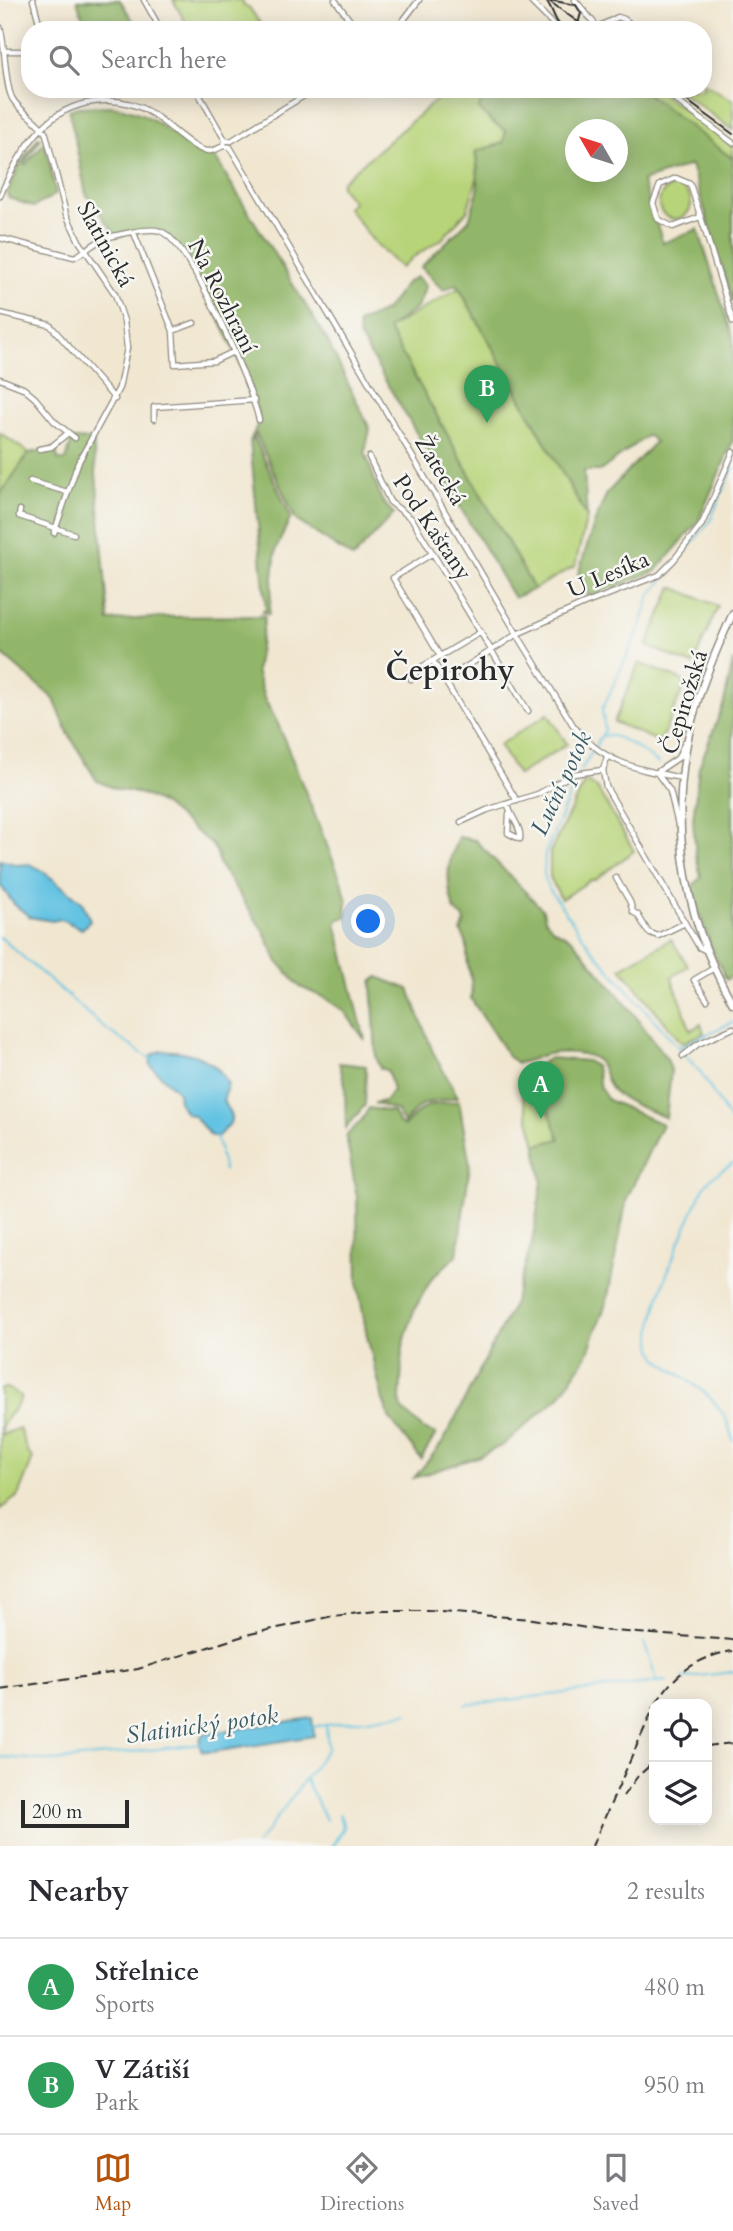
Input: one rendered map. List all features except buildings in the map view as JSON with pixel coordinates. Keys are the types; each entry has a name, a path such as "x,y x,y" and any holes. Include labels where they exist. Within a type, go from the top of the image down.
{"main road":[{"name":"Čepirožská","path":"733,613 702,687 691,724 681,778 681,843 690,899 707,951 733,1004"}],"street":[{"path":"33,0 39,21"},
{"path":"144,0 156,21"},
{"path":"335,0 350,21"},
{"path":"403,21 419,0"},
{"path":"529,0 550,21"},
{"path":"575,0 592,21"},
{"path":"0,27 6,51 10,93 15,102 42,127"},
{"path":"6,51 21,51"},
{"name":"Žatecká","path":"201,98 573,725 607,757 622,764 681,778"},
{"path":"0,197 18,159 42,127 73,107 93,102 135,105 151,113 199,149 211,151 300,98"},
{"path":"673,98 733,142"},
{"name":"Slatinická","path":"42,127 66,214 85,251 115,295 124,321 127,348 114,399 78,463 55,531"},
{"path":"700,217 673,227 658,219 653,203 660,186 676,178 690,184 733,322"},
{"name":"Na Rozhraní","path":"85,251 101,240 151,229 161,231 175,241 209,298 254,400 259,420"},
{"path":"134,233 173,331 175,367 214,361 233,352"},
{"path":"0,239 70,257 85,251"},
{"path":"0,313 50,326 114,399"},
{"path":"173,331 194,323"},
{"path":"0,379 23,388 75,438"},
{"path":"154,419 154,405 254,400"},
{"path":"39,449 51,447 68,433"},
{"name":"U Lesíka","path":"444,681 517,634 659,575 702,524 733,452"},
{"name":"Pod Kaštany","path":"369,457 390,502 412,519 528,711"},
{"path":"30,481 67,492"},
{"path":"19,516 55,531 74,534"},
{"path":"433,553 393,578 440,656"},
{"path":"411,679 416,672 481,632"},
{"path":"433,661 517,801"},
{"path":"681,843 673,797 656,773 678,758 691,724"},
{"path":"607,757 603,770 606,787 699,947 707,951"},
{"path":"461,822 538,793 573,774 603,770"},
{"path":"508,804 508,833 520,839 521,832 509,813"},
{"path":"616,878 633,912 638,915 648,932 657,936 685,923"},
{"path":"707,1000 694,980 714,968"},
{"path":"682,1056 698,1044 733,1028"}],"green space":[{"path":"77,0 120,0 133,21 84,21"},
{"path":"173,0 243,0 243,4 249,7 258,21 185,21"},
{"path":"712,88 733,100 733,130 689,98 712,98"},
{"path":"439,98 482,98 479,109 506,131 503,143 475,152 478,176 467,211 442,239 401,268 374,242 348,208 353,202 341,187 341,182"},
{"path":"482,98 653,98 733,159 733,304 691,165 642,181 663,243 698,229 733,338 733,441 698,522 656,571 589,597 578,574 607,493 655,442 648,435 600,471 584,471 587,517 457,284 443,290 421,267 469,220 478,190 477,151 503,143 506,131 479,109"},
{"path":"653,98 668,98 733,146 733,159"},
{"path":"111,106 146,116 195,151 213,154 327,340 370,429 365,452 382,501 394,514 353,558 296,520 256,434 252,440 255,439 291,517 276,549 269,614 262,612 266,609 250,441 258,416 233,348 204,288 175,243 164,233 153,230 117,237 86,194 69,110 78,107"},
{"path":"38,138 41,138 24,163 25,165 45,142 56,194 34,207 9,198 7,194 20,164"},
{"path":"675,187 687,191 691,203 687,215 675,219 663,215 659,203 663,191"},
{"path":"417,277 426,286 417,308 388,329 534,589 514,598 359,336 358,323 385,311 407,282"},
{"path":"459,288 587,517 575,566 534,589 388,329"},
{"path":"0,433 29,453 0,495"},
{"path":"72,439 93,440 109,621 164,617 265,616 256,671 264,698 278,724 343,885 347,901 346,917 336,923 365,1040 344,1011 325,998 300,987 278,962 264,932 219,864 212,845 161,803 142,794 116,789 97,781 68,733 54,699 3,655 0,656 0,495 29,453 56,448 58,460 66,460"},
{"path":"672,587 718,606 693,665 647,646"},
{"path":"733,660 733,975 726,980 711,947 691,888 701,877 693,820 699,767 724,703"},
{"path":"639,663 686,682 660,742 614,722"},
{"path":"548,714 567,744 518,775 499,745"},
{"path":"585,781 597,788 634,851 595,880 561,899 550,877 550,852"},
{"path":"458,837 475,840 543,910 545,919 553,929 572,939 631,1010 667,1059 671,1070 666,1118 620,1097 607,1082 600,1063 592,1057 577,1053 557,1053 517,1063 509,1057 471,999 467,945 461,932 465,922 454,910 449,881 449,865"},
{"path":"671,939 688,966 672,977 674,985 691,1030 701,1024 704,1033 682,1043 621,968"},
{"path":"378,977 409,989 433,1052 458,1097 426,1103 418,1107 404,1123 396,1110 374,1103 385,1101 393,1090 388,1071 380,1068 376,1056 372,982"},
{"path":"550,1058 587,1061 596,1067 600,1088 608,1100 662,1124 627,1198 607,1301 586,1357 560,1396 503,1445 480,1456 414,1478 443,1442 513,1305 532,1243 542,1182 536,1145 560,1139 544,1099 537,1066"},
{"path":"339,1063 366,1066 365,1105 346,1128 345,1084"},
{"path":"538,1073 544,1099 560,1139 536,1145 518,1079"},
{"path":"459,1101 470,1165 457,1255 432,1278 414,1310 403,1346 400,1399 402,1409 423,1429 436,1434 421,1459 390,1419 367,1336 358,1286 357,1197 346,1136 369,1108 393,1112 404,1126 420,1110 430,1105"},
{"path":"7,1388 21,1396 3,1423 1,1435 19,1428 28,1453 33,1458 18,1496 0,1509 0,1389"}],"water":[{"path":"0,860 18,865 29,864 40,869 82,902 90,920 82,929 61,919 52,921 30,917 14,904 0,885"},
{"path":"162,1051 182,1052 201,1058 217,1068 223,1076 228,1084 223,1101 231,1120 218,1136 211,1136 194,1116 186,1113 179,1102 178,1092 150,1065 152,1055"},
{"path":"312,1718 314,1736 212,1752 202,1751 200,1747 203,1734"}],"waterway":[{"name":"Luční potok","path":"581,770 605,730 602,710 641,625 650,596 710,521 733,467"},
{"path":"602,736 608,735 623,740 659,764"},
{"name":"Luční potok","path":"578,775 545,854 544,875 549,889 591,948 701,1073 733,1125"},
{"path":"0,937 107,1030 152,1060"},
{"path":"680,1047 733,1022"},
{"path":"216,1136 220,1151"},
{"path":"220,1154 224,1171"},
{"name":"Luční potok","path":"733,1163 712,1177 704,1187 666,1275 653,1326 653,1346 659,1359 715,1403 725,1418 733,1441"},
{"path":"644,1642 657,1681"},
{"name":"Slatinický potok","path":"683,1678 733,1672"},
{"name":"Slatinický potok","path":"465,1705 666,1681"},
{"name":"Slatinický potok","path":"313,1727 408,1713"},
{"path":"256,1846 328,1748 326,1725"},
{"name":"Slatinický potok","path":"0,1757 54,1761 201,1744"},
{"path":"306,1780 326,1820"},
{"path":"333,1846 343,1828 340,1815"}],"tram line":[{"path":"545,0 556,21"},
{"path":"549,0 576,5 581,13 579,21"},
{"path":"549,1 577,21"},
{"path":"683,98 733,134"}],"railway":[{"path":"0,1689 138,1669 250,1634 333,1616 377,1611 428,1611 533,1619 599,1630 733,1640"},
{"path":"659,1699 670,1684 688,1668 709,1657 733,1651"},
{"path":"592,1846 649,1718"},
{"path":"712,1745 733,1743"},
{"path":"623,1796 649,1766"}],"place":[{"name":"V Zátiší","path":"487,423"},
{"name":"Střelnice","path":"541,1119"}],"district":[{"name":"Čepirohy","path":"450,670"}]}
